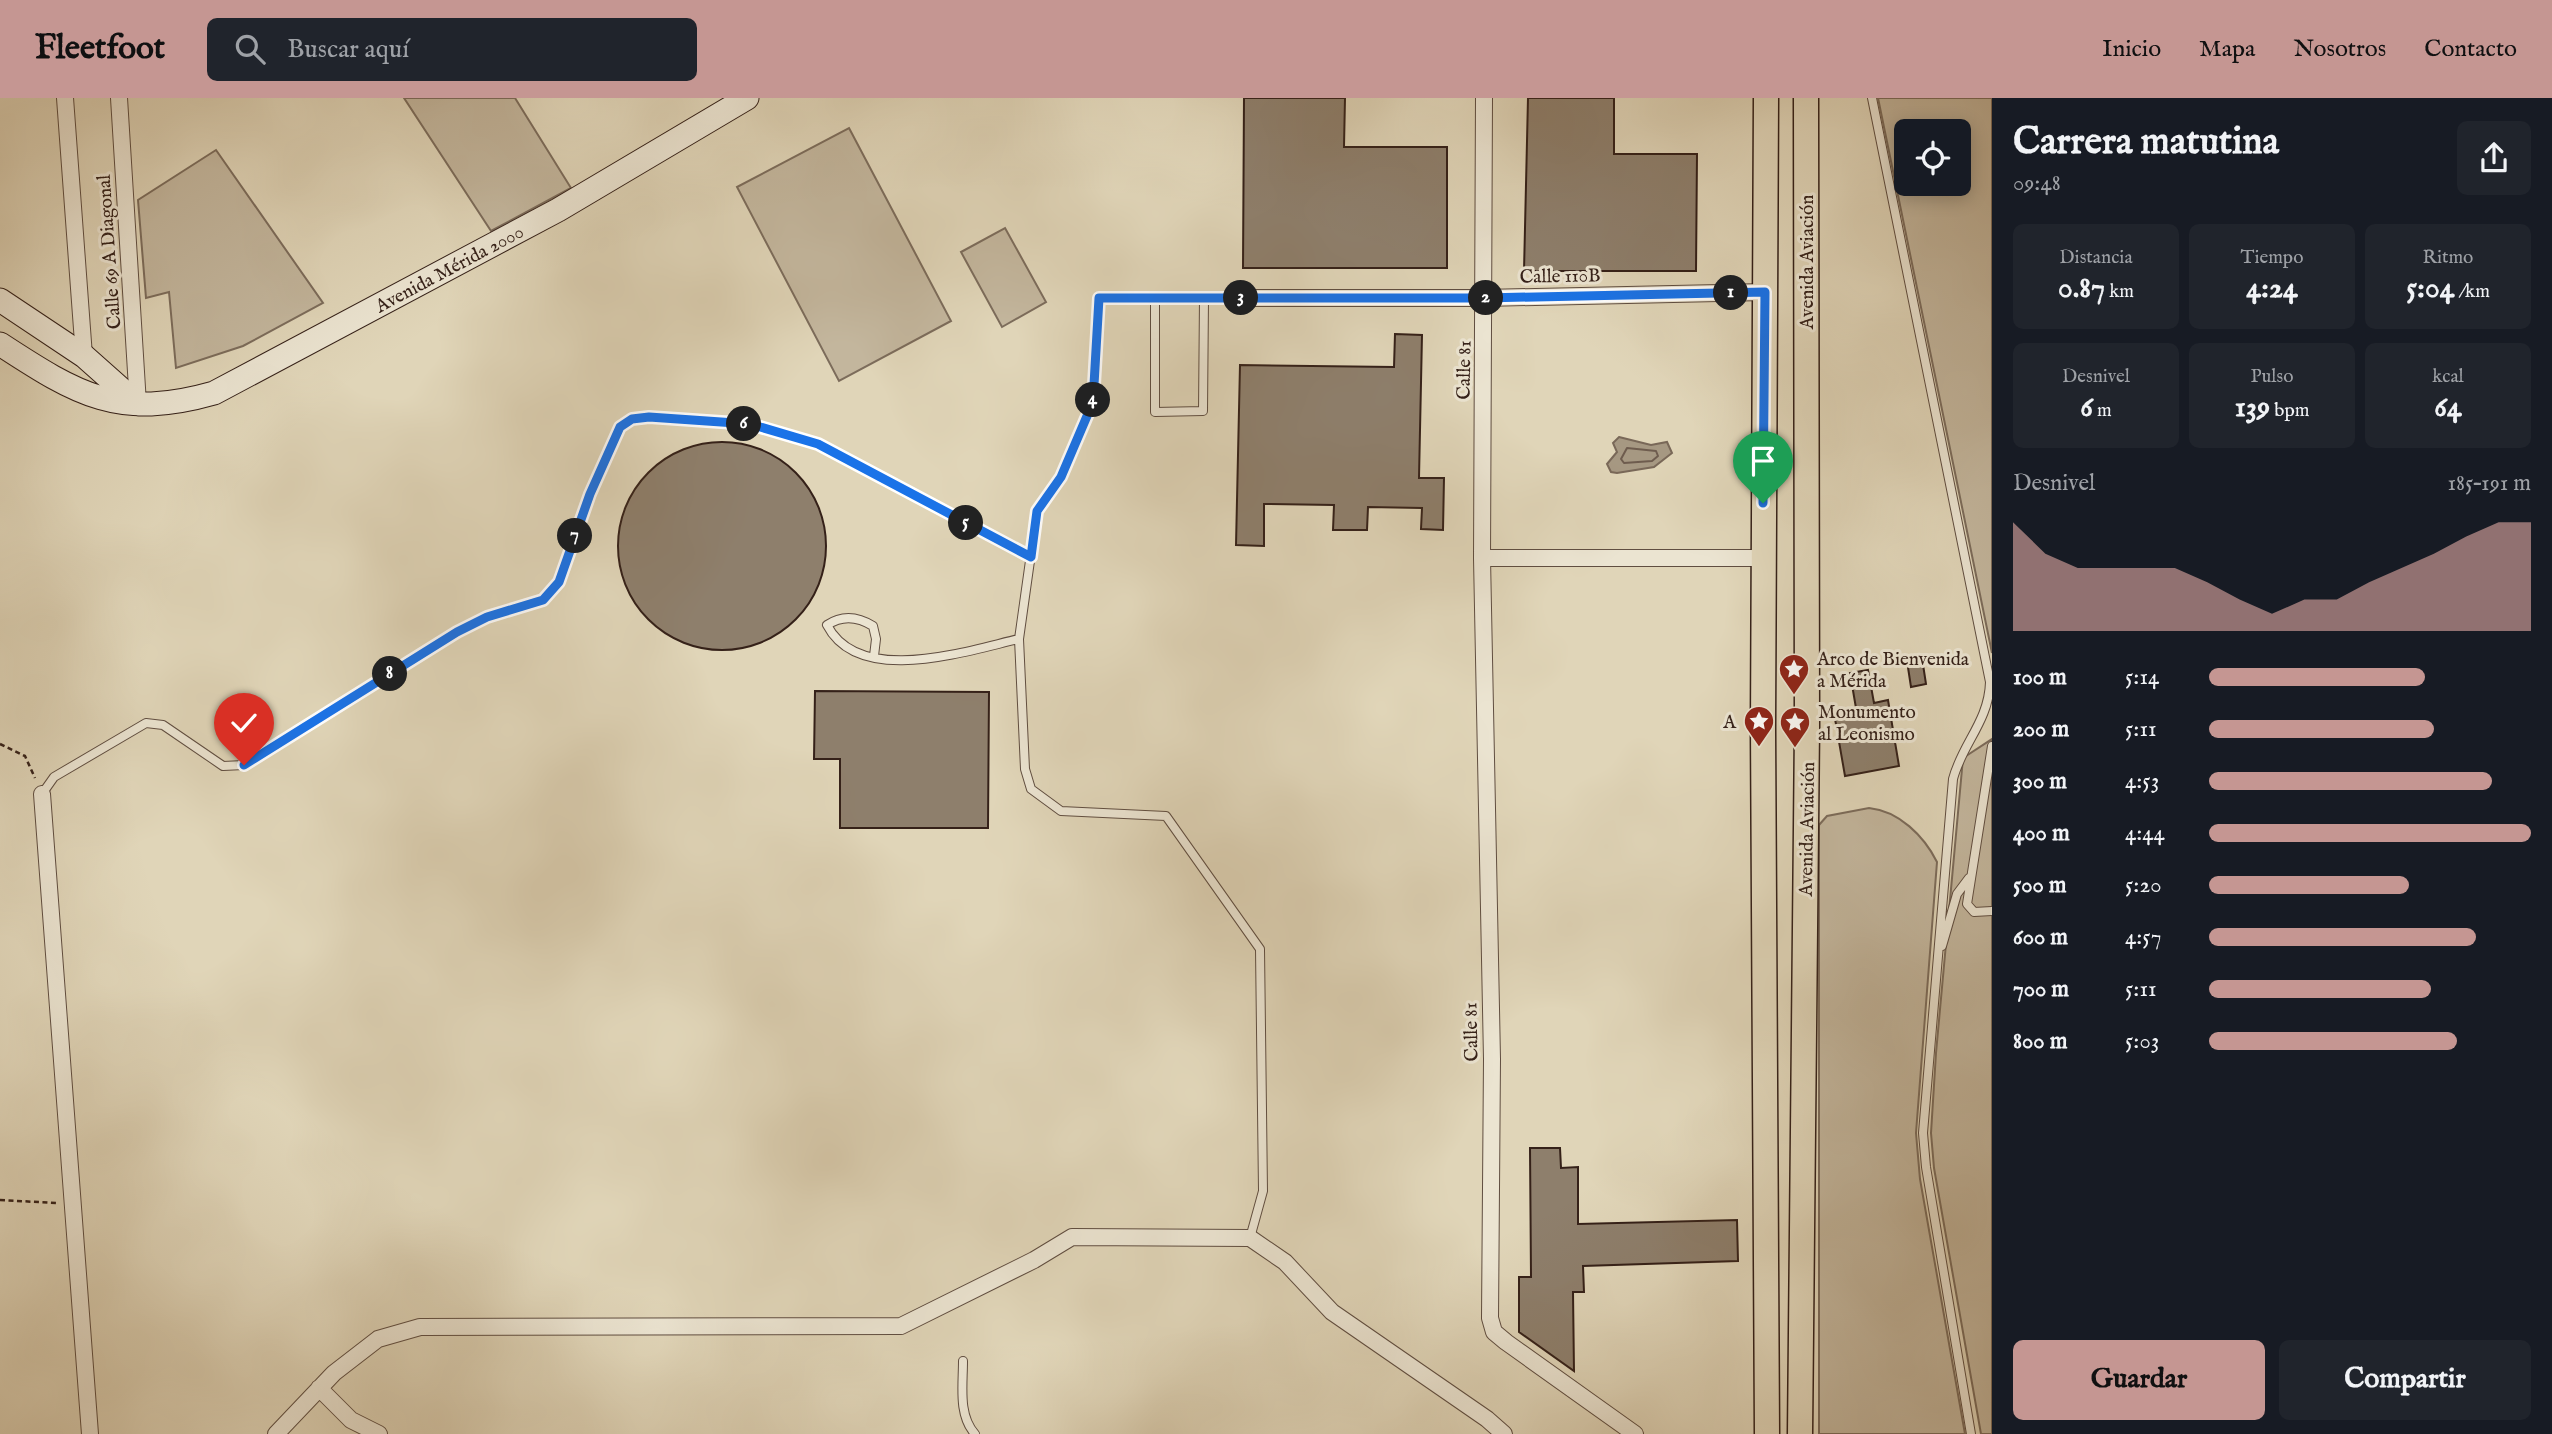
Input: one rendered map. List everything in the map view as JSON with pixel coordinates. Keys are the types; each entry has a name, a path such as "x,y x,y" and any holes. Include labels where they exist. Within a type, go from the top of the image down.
{"main road":[{"name":"Avenida Mérida 2000","path":"0,344 58,383 101,400 177,404 214,393 558,210 747,98"},
{"path":"1766,98 1763,558 1767,1434"},
{"name":"Avenida Aviación","path":"1800,1434 1807,727 1806,98"},
{"path":"0,300 84,356 138,404"}],"street":[{"name":"Calle 69 A Diagonal","path":"65,98 84,356"},
{"name":"Calle 69 A Diagonal","path":"119,98 138,404"},
{"name":"Calle 81","path":"1484,98 1482,558 1492,1059 1490,1318 1494,1332 1506,1342 1635,1434"},
{"name":"Calle 110B","path":"1230,298 1484,298 1765,292"},
{"path":"1482,558 1763,558"},
{"path":"42,794 90,1434"},
{"path":"276,1434 319,1388 378,1339 420,1327 901,1326 1034,1260 1072,1237 1250,1238 1285,1262 1332,1312 1494,1431"},
{"path":"319,1388 351,1420 379,1434"}],"lane":[{"path":"1872,98 1990,682 1989,713 1959,758 1953,779 1923,1133 1971,1434"},
{"path":"1230,298 1099,298 1093,402 1061,477 1037,511 1019,639 1025,769 1031,789 1061,811 1167,816 1260,949 1263,1191 1250,1238"},
{"path":"1155,298 1155,412 1203,411 1203,298"},
{"path":"42,794 54,777 146,723 163,724 223,766 244,765 457,632 487,617 543,600 559,582 590,494 620,427 632,419 649,417 750,424 818,444 1031,557"},
{"path":"874,656 876,639 873,626 851,618 836,618 827,625 835,642 848,651 874,656 900,661 926,660 1019,639"},
{"path":"1992,746 1967,904 1974,912 1992,911"},
{"path":"1937,962 1958,894 1971,875"},
{"path":"963,1361 963,1409 967,1424 975,1434"}],"path":[{"path":"0,744 26,755 42,794"},
{"path":"0,1200 73,1204"}],"shaded area":[{"path":"404,98 515,98 571,188 491,231"},
{"path":"1878,98 1992,98 1992,653 1898,196 1971,196 1971,119 1894,119 1894,176"},
{"path":"849,128 951,321 839,381 737,187"},
{"path":"216,150 323,303 243,346 176,368 169,292 146,298 138,200"},
{"path":"1005,228 1046,302 1002,327 961,252"},
{"path":"1992,739 1992,1434 1981,1434 1934,1168 1931,1133 1963,758"},
{"path":"1869,808 1890,814 1909,826 1932,852 1937,862 1916,1133 1920,1179 1965,1434 1819,1434 1819,825 1827,816"}],"water":[{"path":"1619,437 1651,445 1667,442 1672,453 1654,467 1611,472 1607,464 1617,452 1613,443"}],"building":[{"path":"1244,98 1345,98 1344,147 1447,147 1447,268 1243,268"},
{"path":"1528,98 1614,98 1614,154 1697,154 1696,271 1524,271"},
{"path":"1395,334 1422,335 1419,478 1444,478 1443,530 1421,529 1422,508 1368,507 1367,530 1333,530 1334,505 1264,504 1264,546 1236,545 1240,365 1394,367"},
{"path":"722,442 762,450 780,459 796,472 809,488 818,506 826,546 818,586 809,604 796,620 780,633 762,642 722,650 682,642 664,633 648,620 635,604 626,586 618,546 626,506 635,488 648,472 664,459 682,450"},
{"path":"1922,658 1926,684 1911,687 1907,661"},
{"path":"1868,670 1874,703 1888,700 1899,766 1845,776 1834,713 1856,708 1850,673"},
{"path":"815,691 989,692 988,828 840,828 840,759 814,759"},
{"path":"1530,1148 1560,1148 1561,1168 1578,1167 1578,1224 1737,1220 1738,1261 1583,1266 1584,1292 1573,1292 1574,1371 1519,1332 1519,1277 1531,1277"}],"place":[{"name":"Arco de Bienvenida a Mérida","path":"1794,696"},
{"name":"A","path":"1759,748"},
{"name":"Monumento al Leonismo","path":"1795,749"}],"route":[{"path":"244,765 457,632 487,617 543,600 559,582 590,494 620,427 632,419 649,417 750,424 818,444 1031,557 1037,511 1061,477 1093,402 1099,298 1484,298 1765,292 1763,503"}]}
